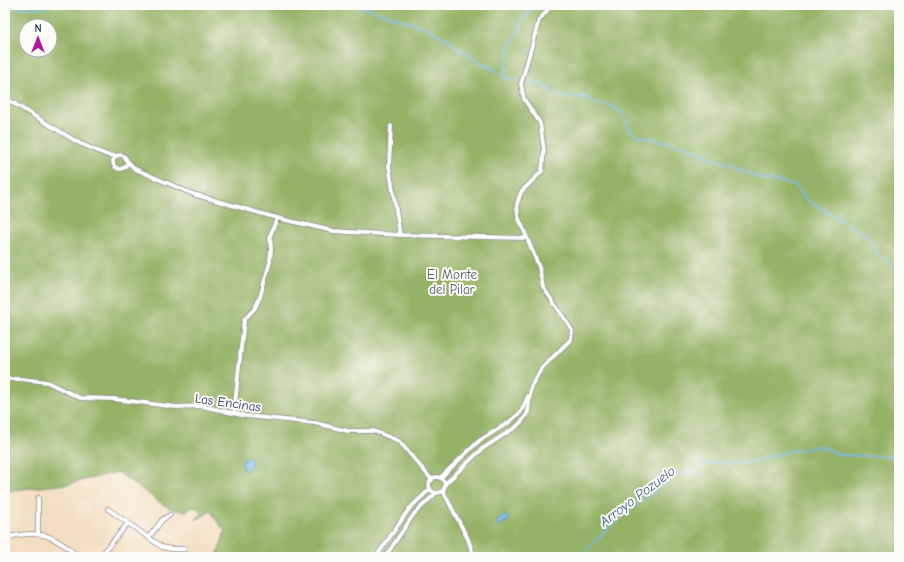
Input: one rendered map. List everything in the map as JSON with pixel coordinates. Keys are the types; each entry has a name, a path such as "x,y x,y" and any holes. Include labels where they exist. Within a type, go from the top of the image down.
{"street":[{"path":"385,557 414,514 436,493 442,492 445,488 445,484 482,449 516,427 523,420 528,412 531,386 542,368 571,339 572,330 543,287 539,267 518,216 517,204 521,192 542,171 544,150 540,123 524,99 521,84 539,20 552,5"},
{"path":"5,98 79,143 107,156 121,155 125,157 134,168 192,194 277,218 333,232 527,238"},
{"path":"391,126 389,166 400,235"},
{"path":"107,156 117,168 134,168"},
{"path":"113,164 114,158 117,156"},
{"path":"122,168 126,165 126,160"},
{"path":"234,413 244,320 254,308 260,297 270,262 270,236 277,218"},
{"name":"Las Encinas","path":"5,379 47,382 80,398 114,399 176,407 202,406 246,416 315,423 348,431 374,431 399,442 432,480"},
{"path":"376,557 409,509 430,489 429,485 432,480 435,478 440,478 479,441 508,423 520,412 529,394"},
{"path":"440,478 445,484"},
{"path":"430,489 436,493"},
{"path":"442,492 468,539 474,557"},
{"path":"38,498 38,533"},
{"path":"108,509 162,546 171,549 185,549"},
{"path":"149,537 163,519 170,515"},
{"path":"100,557 128,523"},
{"path":"5,538 29,533 38,533 54,539 69,548 79,557"}],"green space":[{"name":"El Monte del Pilar","path":"5,5 899,5 899,557 217,557 225,531 211,511 196,520 201,514 198,508 193,507 181,511 168,507 118,472 68,484 13,490 5,493"}],"water":[{"path":"248,458 252,460 251,462 253,464 250,465 248,470 245,471 243,469 242,460"},
{"path":"506,515 509,520 499,526 497,521"}],"waterway":[{"path":"5,7 37,8 61,5"},
{"path":"356,5 421,26 450,40 458,49 498,72 503,77 516,81"},
{"path":"507,78 506,69 509,47 519,32 521,22 531,10 532,5"},
{"path":"525,83 540,83 547,89 567,97 585,97 597,104 609,105 621,111 626,123 636,135 685,146 719,161 731,164 765,180 796,186 806,199 870,238 878,255 896,267 899,271"},
{"name":"Arroyo Pozuelo","path":"581,557 602,534 641,501 678,474 694,471 703,463 747,463 795,450 803,450 819,446 841,455 899,457"}]}
